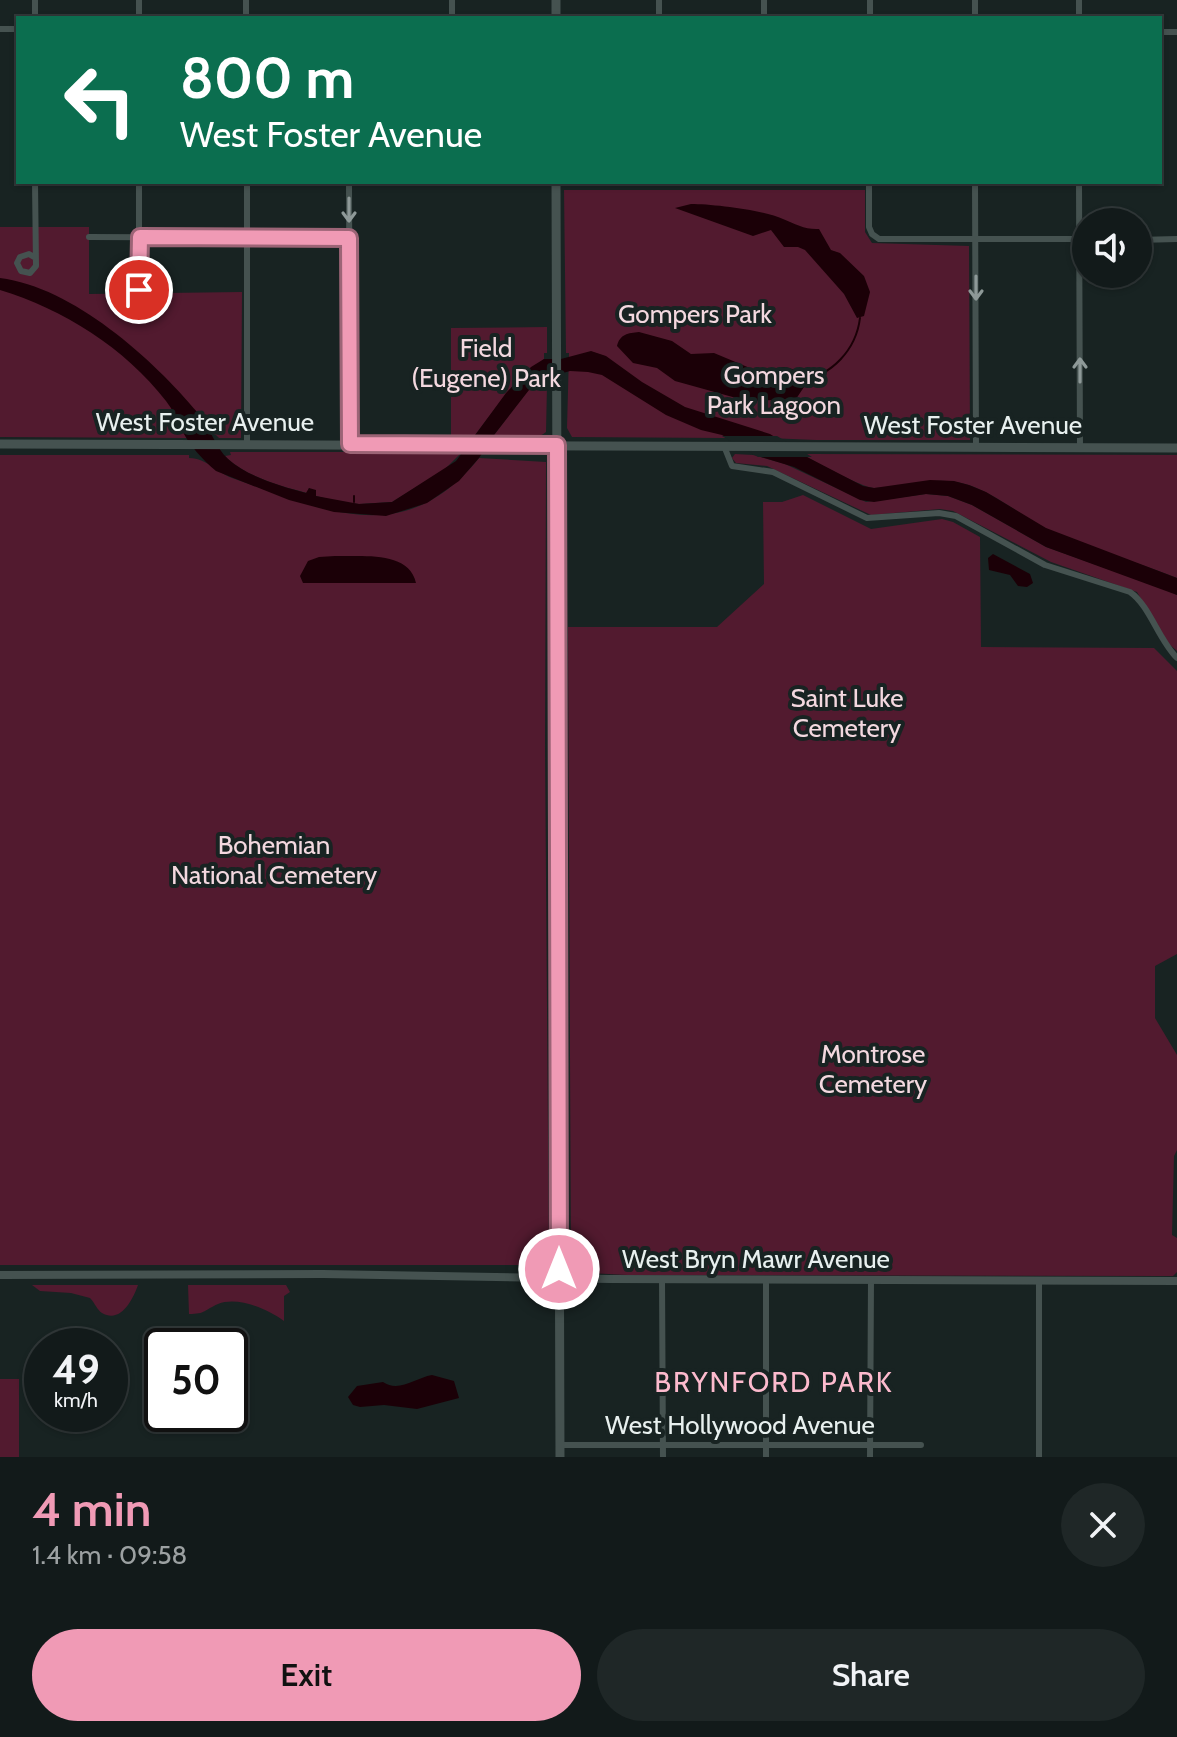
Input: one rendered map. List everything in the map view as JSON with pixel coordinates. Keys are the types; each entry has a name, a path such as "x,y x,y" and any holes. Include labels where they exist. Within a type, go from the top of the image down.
{"main road":[{"path":"556,184 560,1457"},
{"name":"West Foster Avenue","path":"0,444 1177,448"}],"street":[{"path":"34,257 35,184"},
{"path":"139,184 139,290"},
{"path":"247,184 247,445"},
{"path":"349,184 350,444"},
{"path":"869,184 869,227 879,239 1072,239"},
{"path":"975,184 976,447"},
{"path":"1079,184 1081,208"},
{"path":"89,237 349,238"},
{"path":"1152,240 1177,239"},
{"path":"1080,448 1082,288"},
{"path":"724,446 732,466 773,472 867,518 947,513 1045,565 1130,592 1137,597 1165,646 1177,658"},
{"name":"West Bryn Mawr Avenue","path":"0,1275 339,1274 766,1280 1177,1281"},
{"path":"662,1279 663,1457"},
{"path":"766,1280 766,1457"},
{"path":"870,1457 871,1280"},
{"path":"1039,1280 1039,1457"},
{"name":"West Hollywood Avenue","path":"560,1445 921,1445"}],"green space":[{"name":"Gompers Park","path":"564,190 865,190 865,232 872,243 969,246 970,440 572,437 567,428 569,353 566,353"},
{"path":"0,227 89,227 89,294 242,292 241,438 219,438 216,435 185,435 187,438 0,437"},
{"name":"Field (Eugene) Park","path":"547,327 547,353 544,353 544,359 514,384 472,439 451,439 451,328"},
{"name":"Field (Eugene) Park","path":"544,377 547,385 546,432 526,439 504,439 505,435 494,435 529,389"},
{"name":"Field (Eugene) Park","path":"230,452 462,452 444,470 392,502 359,504 316,496 309,488 307,493 263,479 233,463 225,456 231,455"},
{"path":"735,454 753,455 785,464 866,502 926,494 948,496 972,505 1046,547 1164,589 1177,595 1177,651 1168,643 1137,592 1051,562 953,511 940,509 871,515 767,466 736,463 732,458"},
{"path":"806,454 1177,455 1177,578 1061,535 986,492 965,484 930,481 874,488 841,475"},
{"name":"Bohemian National Cemetery","path":"0,455 189,455 189,458 206,463 232,478 266,490 331,510 362,515 392,514 422,505 451,487 479,458 546,462 549,1265 0,1265"},
{"name":"Montrose Cemetery","path":"803,495 871,529 942,519 980,537 981,647 1154,648 1177,671 1177,954 1155,966 1155,1018 1177,1055 1177,1150 1174,1156 1172,1235 1177,1238 1177,1272 1173,1276 627,1275 571,1272 568,627 717,627 764,584 763,502 782,502"},
{"path":"32,1285 138,1285 125,1308 109,1316 100,1312 90,1298 40,1291"},
{"path":"188,1285 286,1285 290,1292 284,1296 284,1321 261,1308 234,1302 189,1314"},
{"path":"0,1379 19,1379 19,1457 0,1457"}],"shaded area":[{"path":"691,204 751,210 805,228 819,229 831,250 840,253 864,276 870,292 864,316 857,318 844,294 805,250 784,247 771,230 753,236 675,208"},
{"path":"0,278 28,284 83,310 135,349 180,392 228,459 245,471 276,484 306,493 309,488 316,490 316,496 359,504 392,502 456,461 506,393 531,367 544,359 561,359 591,351 606,356 685,407 770,434 863,486 874,488 930,480 954,481 986,492 1046,528 1177,578 1177,595 1046,547 972,505 948,496 926,494 874,502 860,500 794,467 761,457 722,435 666,415 602,375 588,372 570,371 536,381 459,481 427,503 386,516 334,512 289,500 216,471 192,446 166,401 132,364 69,319 0,290"},
{"path":"639,332 672,341 691,354 714,353 757,371 792,369 797,372 804,387 796,399 747,401 675,381 657,368 633,363 617,346 625,335"},
{"path":"993,554 1030,574 1033,583 1027,587 1018,586 1010,575 989,570 988,558"},
{"path":"335,556 394,560 412,572 416,583 303,583 300,576 308,561"},
{"path":"432,1375 454,1381 459,1398 417,1409 384,1405 360,1407 353,1405 348,1397 357,1386 383,1382 395,1386"}],"pier":[{"path":"722,436 777,436 812,457 758,457"}],"waterway":[{"path":"801,381 823,373 841,359 858,330 860,318"},
{"path":"354,496 354,502"}],"district":[{"name":"BRYNFORD PARK","path":"774,1382"}],"route":[{"path":"139,290 140,237 349,238 350,444 557,445 559,1269"}],"park label":[{"name":"Gompers Park Lagoon","path":"774,390"},
{"name":"Saint Luke Cemetery","path":"847,713"}]}
